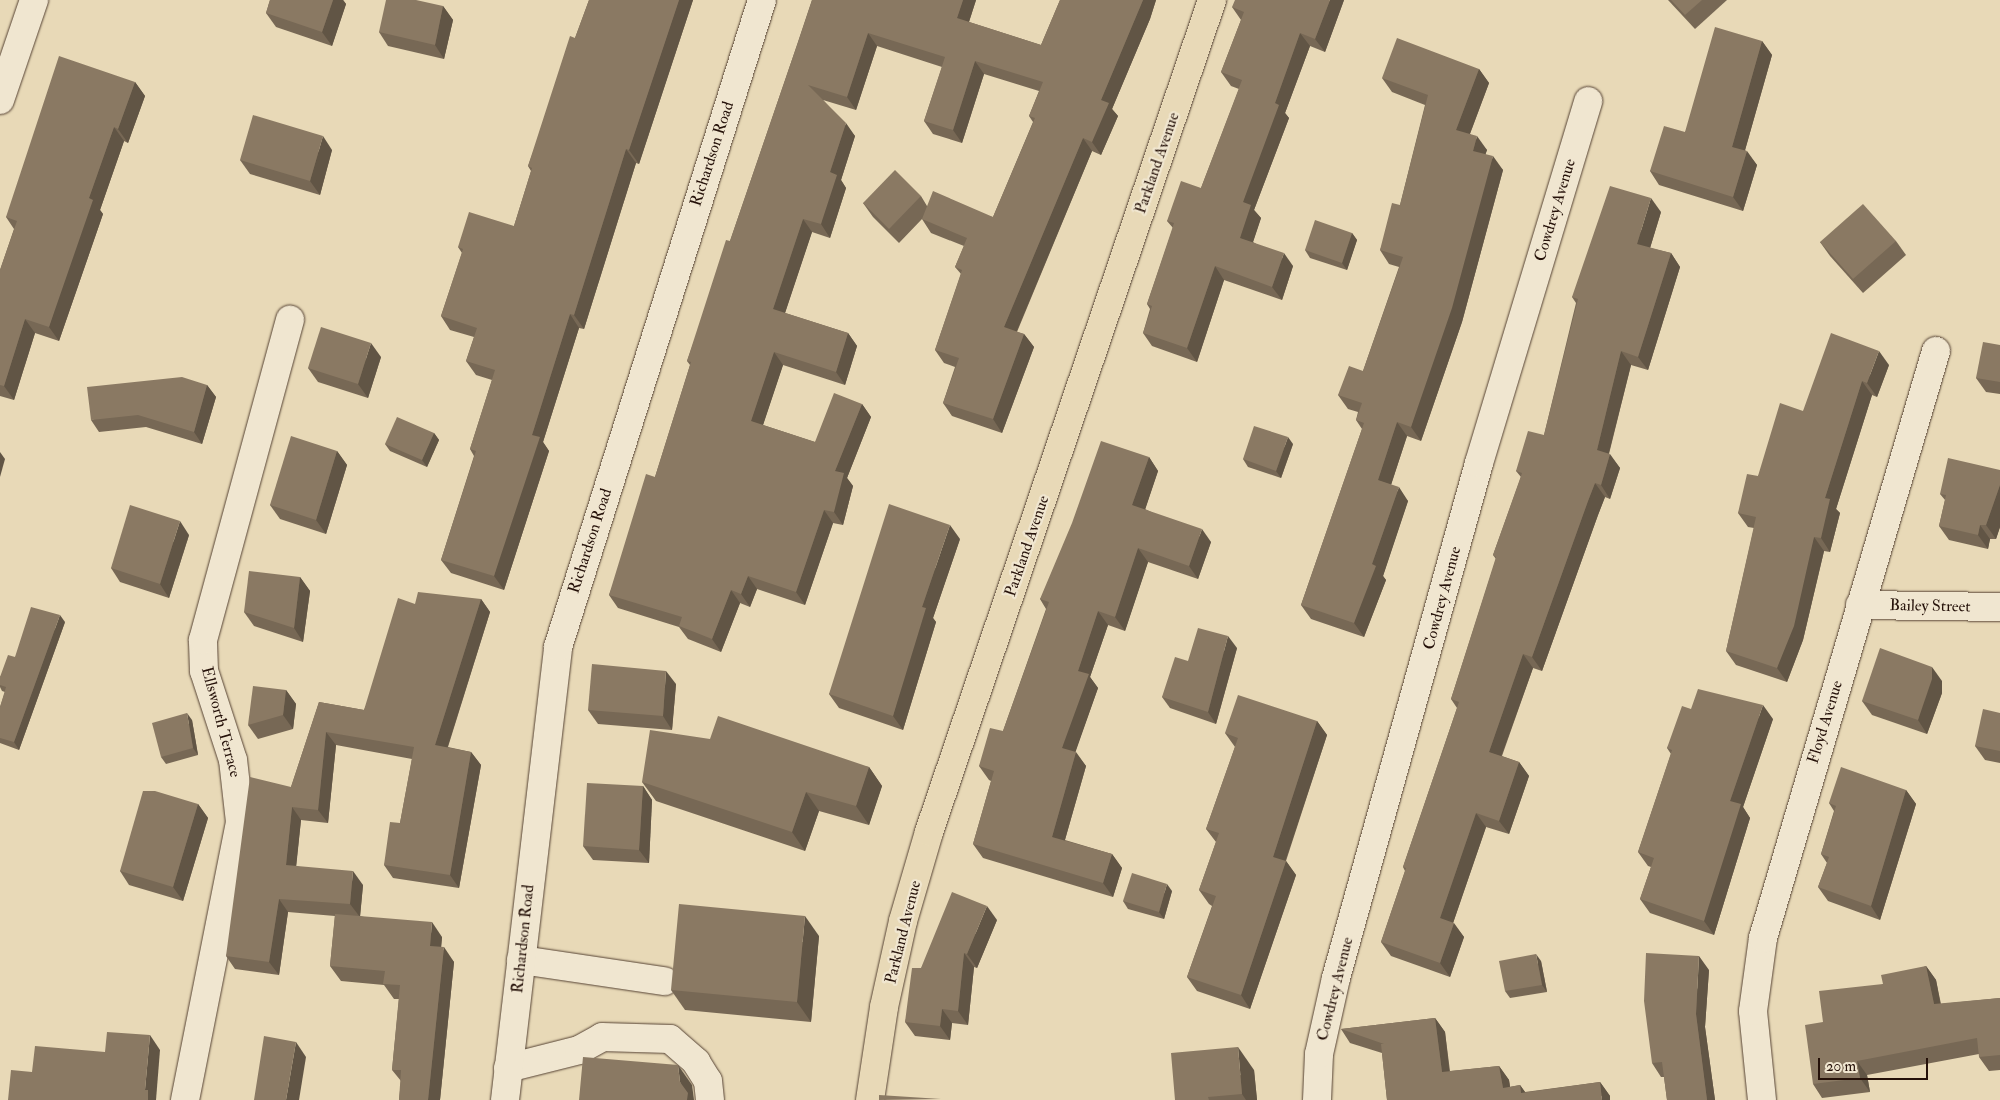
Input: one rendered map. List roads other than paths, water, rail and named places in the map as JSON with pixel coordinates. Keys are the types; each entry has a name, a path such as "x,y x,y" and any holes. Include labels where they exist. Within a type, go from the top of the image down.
{"main road":[{"name":"Parkland Avenue","path":"870,1100 884,1007 903,921 929,832 1212,0"}],"street":[{"path":"0,100 34,0"},
{"name":"Richardson Road","path":"504,1100 558,647 762,0"},
{"name":"Cowdrey Avenue","path":"1317,1100 1319,1054 1336,978 1479,462 1588,102"},
{"name":"Ellsworth Terrace","path":"186,1100 240,822 233,760 204,670 203,640 290,320"},
{"name":"Floyd Avenue","path":"1762,1100 1753,1011 1763,938 1936,351"},
{"name":"Bailey Street","path":"1860,605 2000,608"},
{"path":"521,960 664,981"},
{"path":"508,1068 579,1050 602,1037 670,1040 696,1062 708,1081 710,1100"}]}
